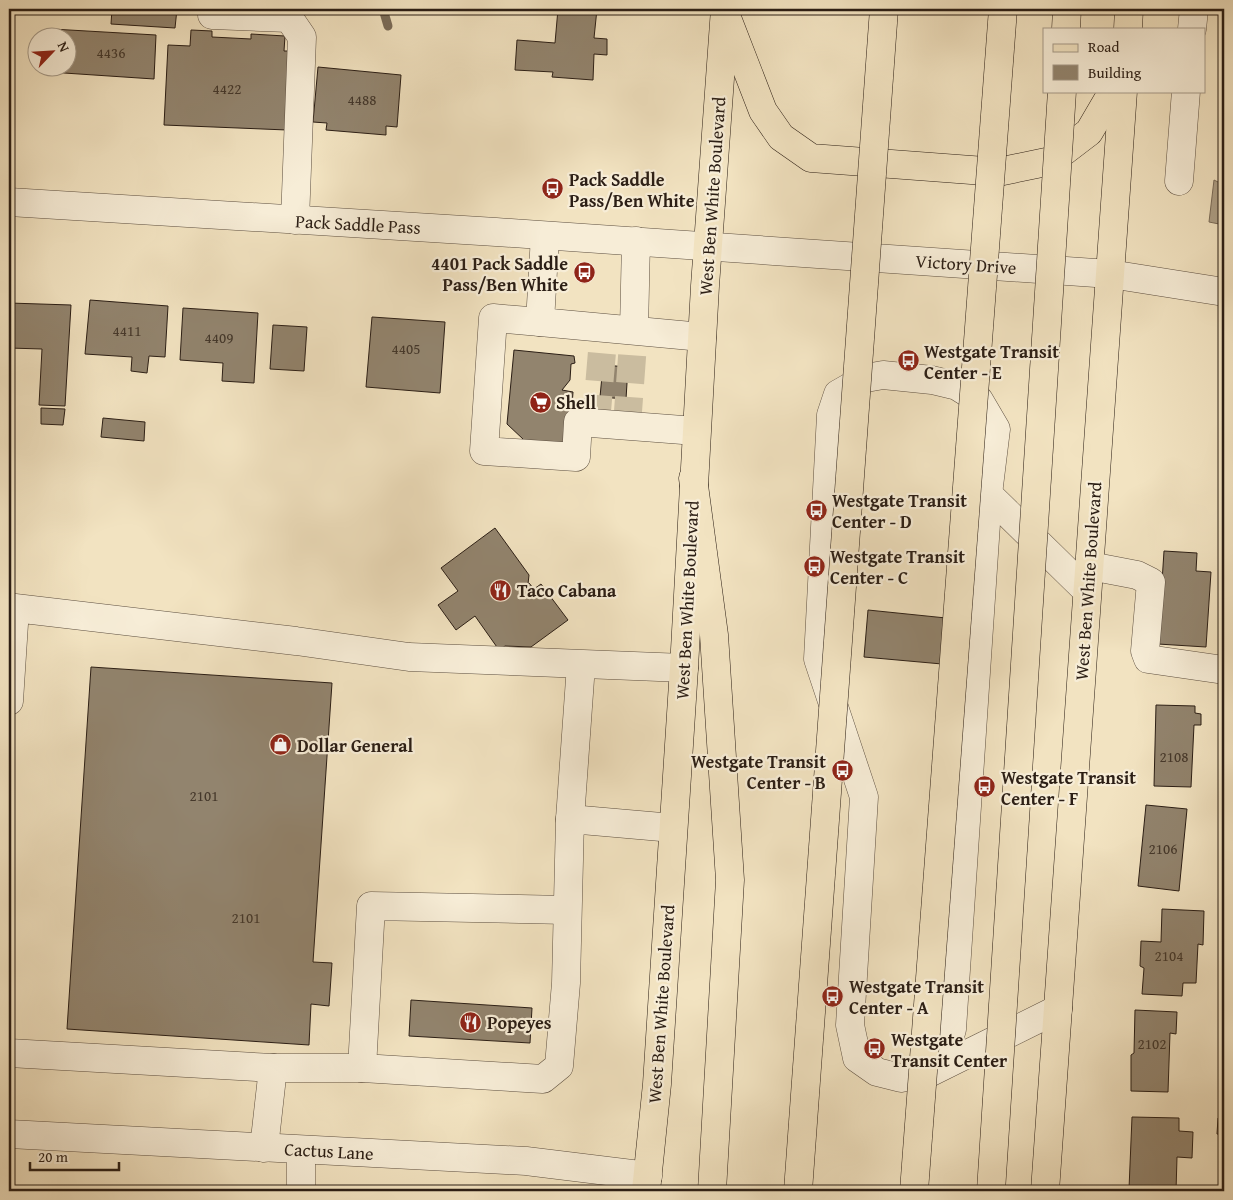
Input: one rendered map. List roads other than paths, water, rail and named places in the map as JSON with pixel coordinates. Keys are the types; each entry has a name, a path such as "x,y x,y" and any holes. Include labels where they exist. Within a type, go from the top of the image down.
{"main road":[{"path":"798,1191 884,9"},
{"path":"914,1191 1003,9"},
{"path":"1066,28 1067,9"},
{"path":"1128,28 1129,9"},
{"path":"725,10 763,111 782,137 811,158 998,172 1050,160 1089,132 1112,92"},
{"name":"West Ben White Boulevard","path":"647,1184 657,1084 684,668 707,246 725,10"},
{"path":"991,1191 1062,92"},
{"name":"West Ben White Boulevard","path":"1045,1191 1123,92"},
{"path":"693,478 714,635 730,880 712,1191"}],"street":[{"path":"1192,28 1194,9"},
{"path":"212,15 289,18 302,37 295,220"},
{"path":"1179,181 1186,92"},
{"name":"Pack Saddle Pass","path":"9,202 707,246"},
{"path":"540,322 545,236"},
{"path":"634,330 636,241"},
{"name":"Victory Drive","path":"707,246 1110,274 1224,292"},
{"path":"696,431 578,422 576,458 484,450 493,318 702,337"},
{"path":"942,1066 952,1029 988,494 996,429 979,400 957,386 932,380 883,375 866,378 838,394 831,415 818,659 864,797 850,1025 856,1058 877,1072 901,1078 929,1073 1058,1009"},
{"path":"988,494 1088,579 1137,575 1150,582 1144,651 1148,659 1224,670"},
{"path":"9,701 15,608 409,657 684,668"},
{"path":"9,1053 273,1068 362,1068 543,1080 559,1066 566,983 570,819 581,665"},
{"path":"570,819 673,828"},
{"path":"362,1068 372,906 568,910"},
{"path":"264,1148 273,1068"},
{"name":"Cactus Lane","path":"9,1134 526,1161 647,1184"},
{"path":"300,1150 301,1191"}],"waterway":[{"path":"383,9 388,26"}],"tunnel":[{"path":"596,423 604,328"},
{"path":"627,425 634,330"}],"place":[{"name":"Pack Saddle Pass/Ben White","path":"553,189"},
{"name":"4401 Pack Saddle Pass/Ben White","path":"584,273"},
{"name":"Westgate Transit Center - E","path":"908,361"},
{"name":"Shell","path":"540,402"},
{"name":"Westgate Transit Center - D","path":"816,510"},
{"name":"Westgate Transit Center - C","path":"814,566"},
{"name":"Taco Cabana","path":"501,590"},
{"name":"Dollar General","path":"281,745"},
{"name":"Westgate Transit Center - B","path":"842,771"},
{"name":"Westgate Transit Center - F","path":"985,787"},
{"name":"Westgate Transit Center - A","path":"833,996"},
{"name":"Popeyes","path":"471,1022"},
{"name":"Westgate Transit Center","path":"875,1049"}]}
